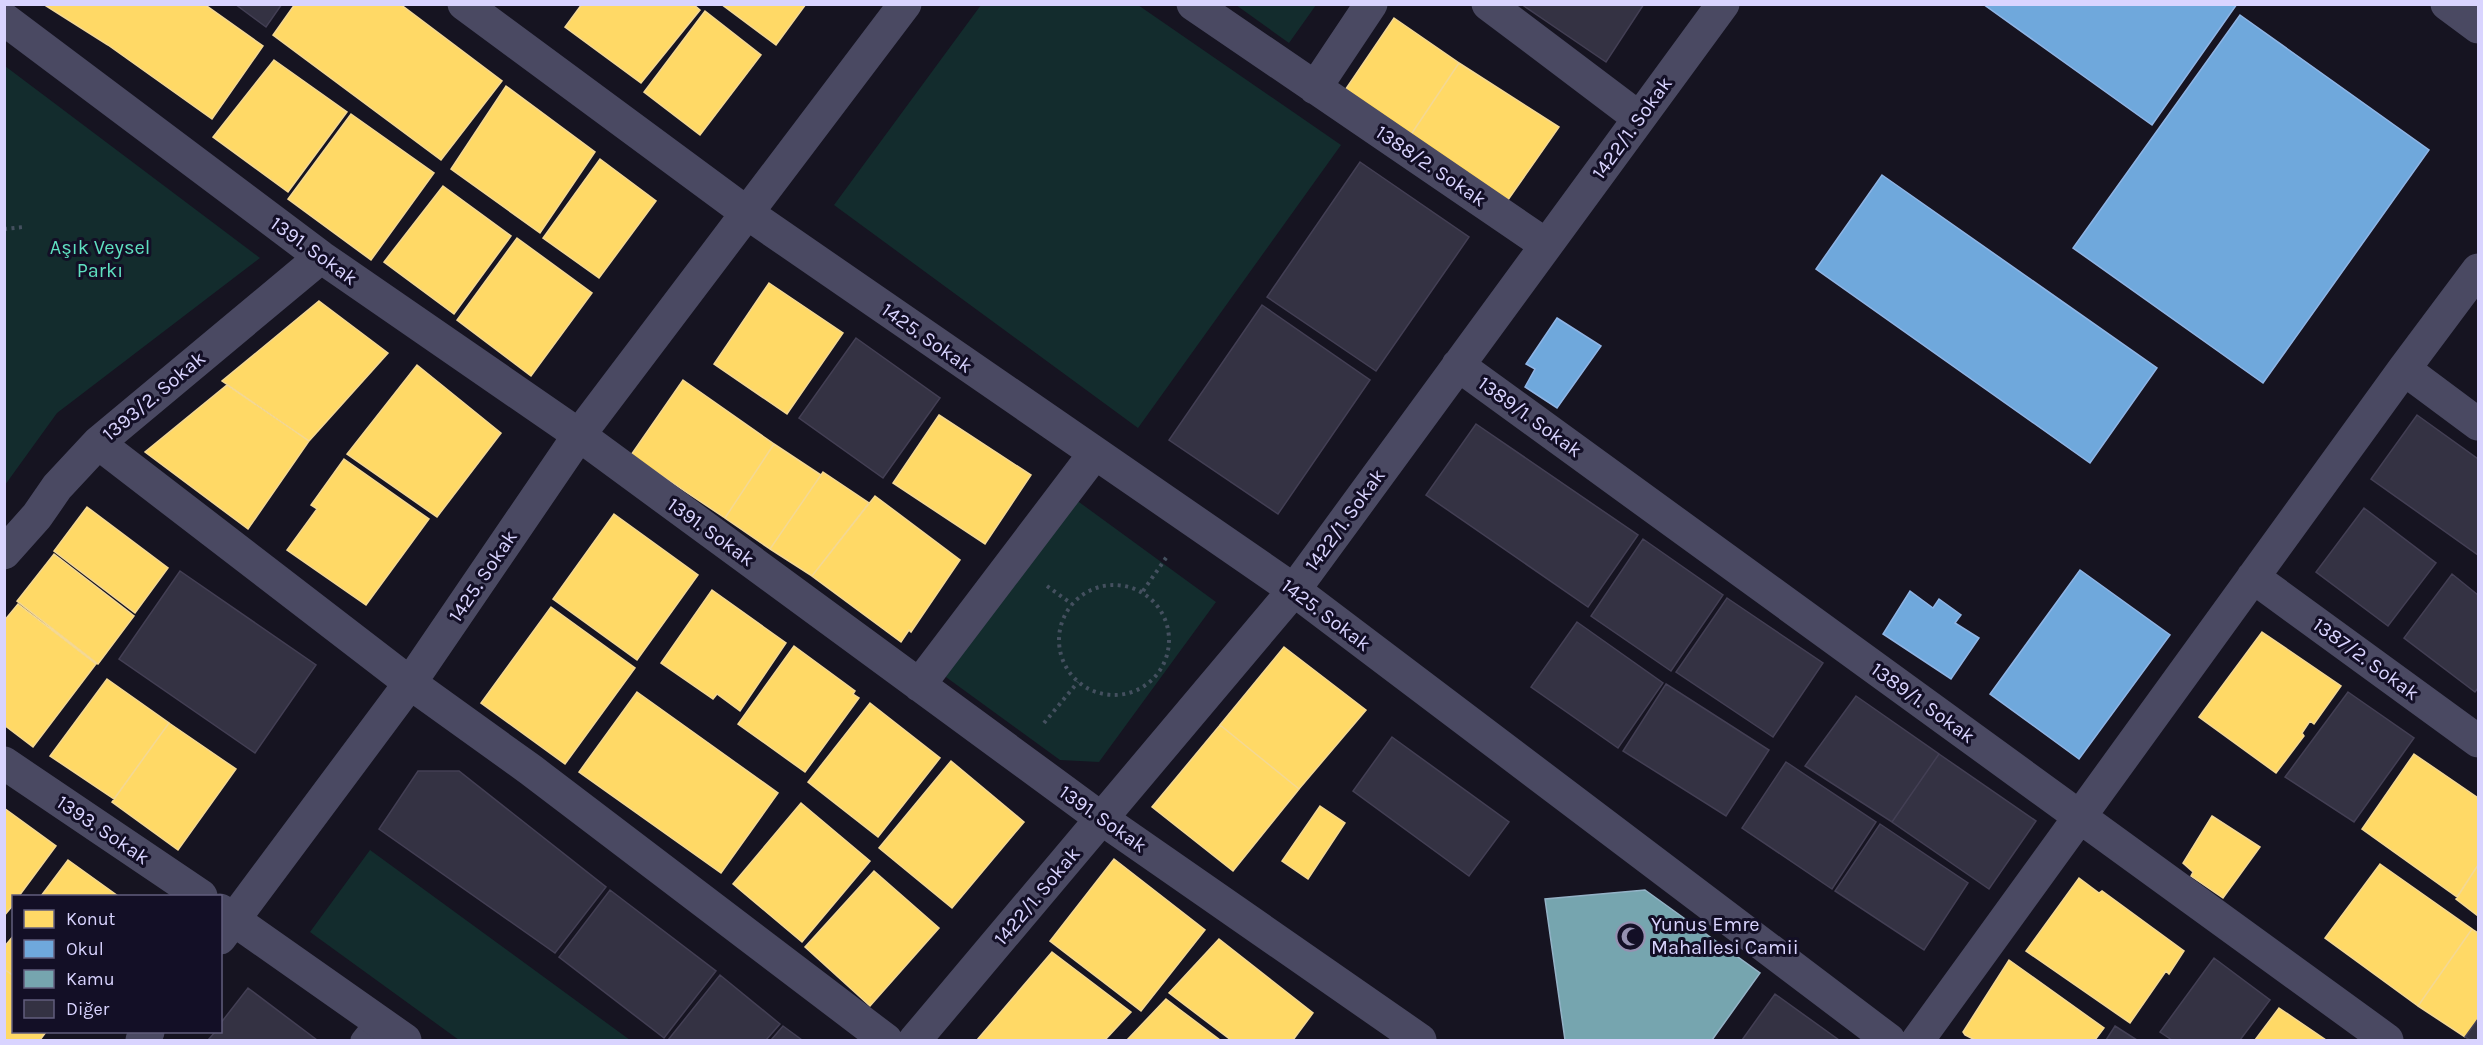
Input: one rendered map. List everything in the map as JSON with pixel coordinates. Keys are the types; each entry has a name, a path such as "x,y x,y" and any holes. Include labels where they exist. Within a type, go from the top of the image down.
{"street":[{"name":"1425. Sokak","path":"464,4 747,213 1294,590 1889,1041"},
{"name":"1425. Sokak","path":"225,922 410,684 579,435 905,4"},
{"name":"1388/2. Sokak","path":"1192,4 1546,245"},
{"path":"1315,88 1371,4"},
{"path":"1488,4 1640,118"},
{"name":"1422/1. Sokak","path":"915,1041 1294,590 1723,4"},
{"path":"2447,4 2478,27"},
{"name":"1391. Sokak","path":"4,19 321,257 579,435 1102,819 1420,1041"},
{"name":"1393/2. Sokak","path":"4,553 57,487 98,443 321,257"},
{"path":"1918,1041 2478,270"},
{"name":"1389/1. Sokak","path":"1458,365 2387,1041"},
{"path":"2404,369 2478,424"},
{"path":"98,443 410,684 541,777 886,1041"},
{"path":"919,684 1095,453"},
{"name":"1387/2. Sokak","path":"2253,577 2478,741"},
{"name":"1393. Sokak","path":"4,764 198,895"},
{"path":"225,922 369,1030 405,1041"}],"path":[{"path":"4,229 23,227"},
{"path":"1100,585 1123,585 1147,594 1161,609 1169,626 1170,647 1161,671 1146,686 1127,694 1109,696 1085,688 1078,682 1064,665 1059,653 1059,630 1066,610 1080,595 1100,585"},
{"path":"1016,756 1078,682"}],"green space":[{"path":"981,5 1138,5 1341,145 1138,428 834,205"},
{"path":"1236,5 1316,5 1289,43"},
{"name":"Aşık Veysel Parkı","path":"5,66 260,258 57,413 5,485"},
{"path":"1068,494 1216,602 1099,762 1060,760 939,672"},
{"path":"370,850 630,1040 459,1040 310,932"}],"building: Konut":[{"path":"43,4 204,4 263,46 212,119 108,45"},
{"path":"295,4 400,4 502,81 441,160 273,35"},
{"path":"582,4 693,4 700,10 641,83 565,27"},
{"path":"721,4 806,4 776,45"},
{"path":"705,11 761,55 700,135 644,92"},
{"path":"1394,18 1459,63 1406,142 1339,99"},
{"path":"274,60 347,112 288,192 213,137"},
{"path":"1459,63 1559,127 1503,207 1406,142"},
{"path":"506,86 595,152 540,233 451,169"},
{"path":"351,114 434,173 371,260 288,199"},
{"path":"600,159 656,201 599,278 543,238"},
{"path":"443,186 511,236 454,314 384,262"},
{"path":"517,238 592,293 531,376 457,320"},
{"path":"769,283 843,333 787,414 714,364"},
{"path":"319,301 388,353 309,441 222,381"},
{"path":"417,365 501,433 437,517 347,454"},
{"path":"683,380 774,444 725,518 631,455"},
{"path":"227,385 309,441 248,529 145,452"},
{"path":"939,415 1031,475 985,544 893,483"},
{"path":"774,444 821,475 770,549 725,518"},
{"path":"344,459 429,519 366,605 287,550 317,509 311,505"},
{"path":"823,472 869,503 812,576 770,549"},
{"path":"875,496 960,560 911,632 909,630 901,642 812,576"},
{"path":"87,507 168,568 135,613 54,551"},
{"path":"614,514 698,575 637,660 553,599"},
{"path":"54,554 134,616 98,664 17,601"},
{"path":"712,590 786,643 740,711 717,694 713,699 661,663"},
{"path":"18,604 96,664 33,747 4,725 4,621"},
{"path":"551,607 635,668 565,764 481,703"},
{"path":"2262,632 2341,686 2314,724 2310,721 2302,733 2304,736 2276,773 2199,717"},
{"path":"794,646 855,691 853,694 859,698 805,772 738,724"},
{"path":"1284,647 1366,710 1299,789 1220,725"},
{"path":"107,679 169,723 114,799 50,756"},
{"path":"637,692 778,793 721,873 579,772"},
{"path":"870,703 940,758 878,837 808,782"},
{"path":"169,723 236,769 178,850 112,802"},
{"path":"1220,725 1299,789 1233,871 1152,807"},
{"path":"2414,754 2478,798 2478,865 2457,897 2362,829"},
{"path":"951,761 1024,822 952,908 879,848"},
{"path":"801,803 870,861 802,942 733,884"},
{"path":"1320,806 1345,823 1308,879 1282,861"},
{"path":"4,808 56,846 20,895 12,895 12,906 4,916"},
{"path":"2212,816 2260,847 2223,898 2191,876 2193,872 2183,863"},
{"path":"1114,859 1205,930 1141,1011 1050,941"},
{"path":"68,860 117,895 42,895"},
{"path":"2380,864 2472,929 2418,1006 2325,938"},
{"path":"2478,865 2478,916 2456,899"},
{"path":"874,871 939,928 870,1006 805,947"},
{"path":"2079,878 2099,893 2102,891 2184,951 2169,974 2166,971 2130,1023 2026,951"},
{"path":"2472,929 2478,933 2478,1019 2465,1037 2418,1006"},
{"path":"12,937 12,975 4,969 4,947"},
{"path":"1219,939 1313,1013 1293,1040 1231,1040 1169,993"},
{"path":"1052,952 1131,1012 1105,1040 977,1040"},
{"path":"2009,960 2104,1028 2095,1040 1975,1040 1965,1035 1963,1032"},
{"path":"4,969 12,975 12,1033 45,1033 40,1040 4,1040"},
{"path":"1166,999 1179,1009 1220,1040 1127,1040"},
{"path":"2279,1008 2326,1040 2255,1040"}],"building: Okul":[{"path":"1983,4 2237,4 2152,125"},
{"path":"2240,15 2429,150 2263,383 2073,248"},
{"path":"1882,175 2157,368 2090,463 1816,269"},
{"path":"1557,318 1601,346 1557,408 1525,387 1535,369 1526,364"},
{"path":"2080,570 2170,635 2079,759 1990,694"},
{"path":"1910,591 1933,608 1939,599 1961,615 1955,623 1979,638 1951,679 1883,634"}],"building: Kamu":[{"name":"Yunus Emre Mahallesi Camii","path":"1645,890 1760,973 1712,1040 1565,1040 1545,899"}],"building: Diğer":[{"path":"235,4 282,4 266,27"},
{"path":"1521,4 1644,4 1606,62"},
{"path":"1360,162 1469,237 1376,371 1267,297"},
{"path":"1262,305 1370,380 1278,514 1169,440"},
{"path":"856,338 940,398 883,478 799,418"},
{"path":"2417,415 2478,459 2478,555 2371,479"},
{"path":"1476,424 1638,535 1588,607 1426,495"},
{"path":"2364,508 2436,563 2388,626 2316,572"},
{"path":"1643,539 1723,595 1671,671 1591,616"},
{"path":"180,571 316,665 255,753 119,659"},
{"path":"2452,574 2478,595 2478,688 2475,692 2404,638"},
{"path":"1727,598 1823,663 1773,737 1676,672"},
{"path":"1577,622 1663,683 1618,748 1531,687"},
{"path":"1666,684 1769,750 1726,816 1623,751"},
{"path":"2348,692 2414,738 2354,822 2285,777"},
{"path":"1856,696 1939,754 1892,822 1805,766"},
{"path":"1392,737 1509,822 1469,876 1353,791"},
{"path":"1939,754 2036,821 1989,889 1892,822"},
{"path":"1786,762 1876,822 1832,889 1742,828"},
{"path":"418,771 459,771 606,887 555,953 379,829"},
{"path":"1880,824 1968,883 1924,950 1835,891"},
{"path":"610,890 716,971 664,1038 559,957"},
{"path":"2214,958 2270,1000 2240,1040 2172,1040 2160,1032"},
{"path":"720,975 780,1024 766,1040 668,1040"},
{"path":"248,988 317,1040 208,1040 214,1033 222,1033 222,1021"},
{"path":"1775,994 1839,1040 1742,1040"},
{"path":"2478,1019 2478,1040 2470,1040 2465,1037"},
{"path":"783,1026 802,1040 771,1040"},
{"path":"2115,1026 2137,1040 2106,1040"}],"place":[{"name":"Yunus Emre Mahallesi Camii","path":"1630,936"}]}
